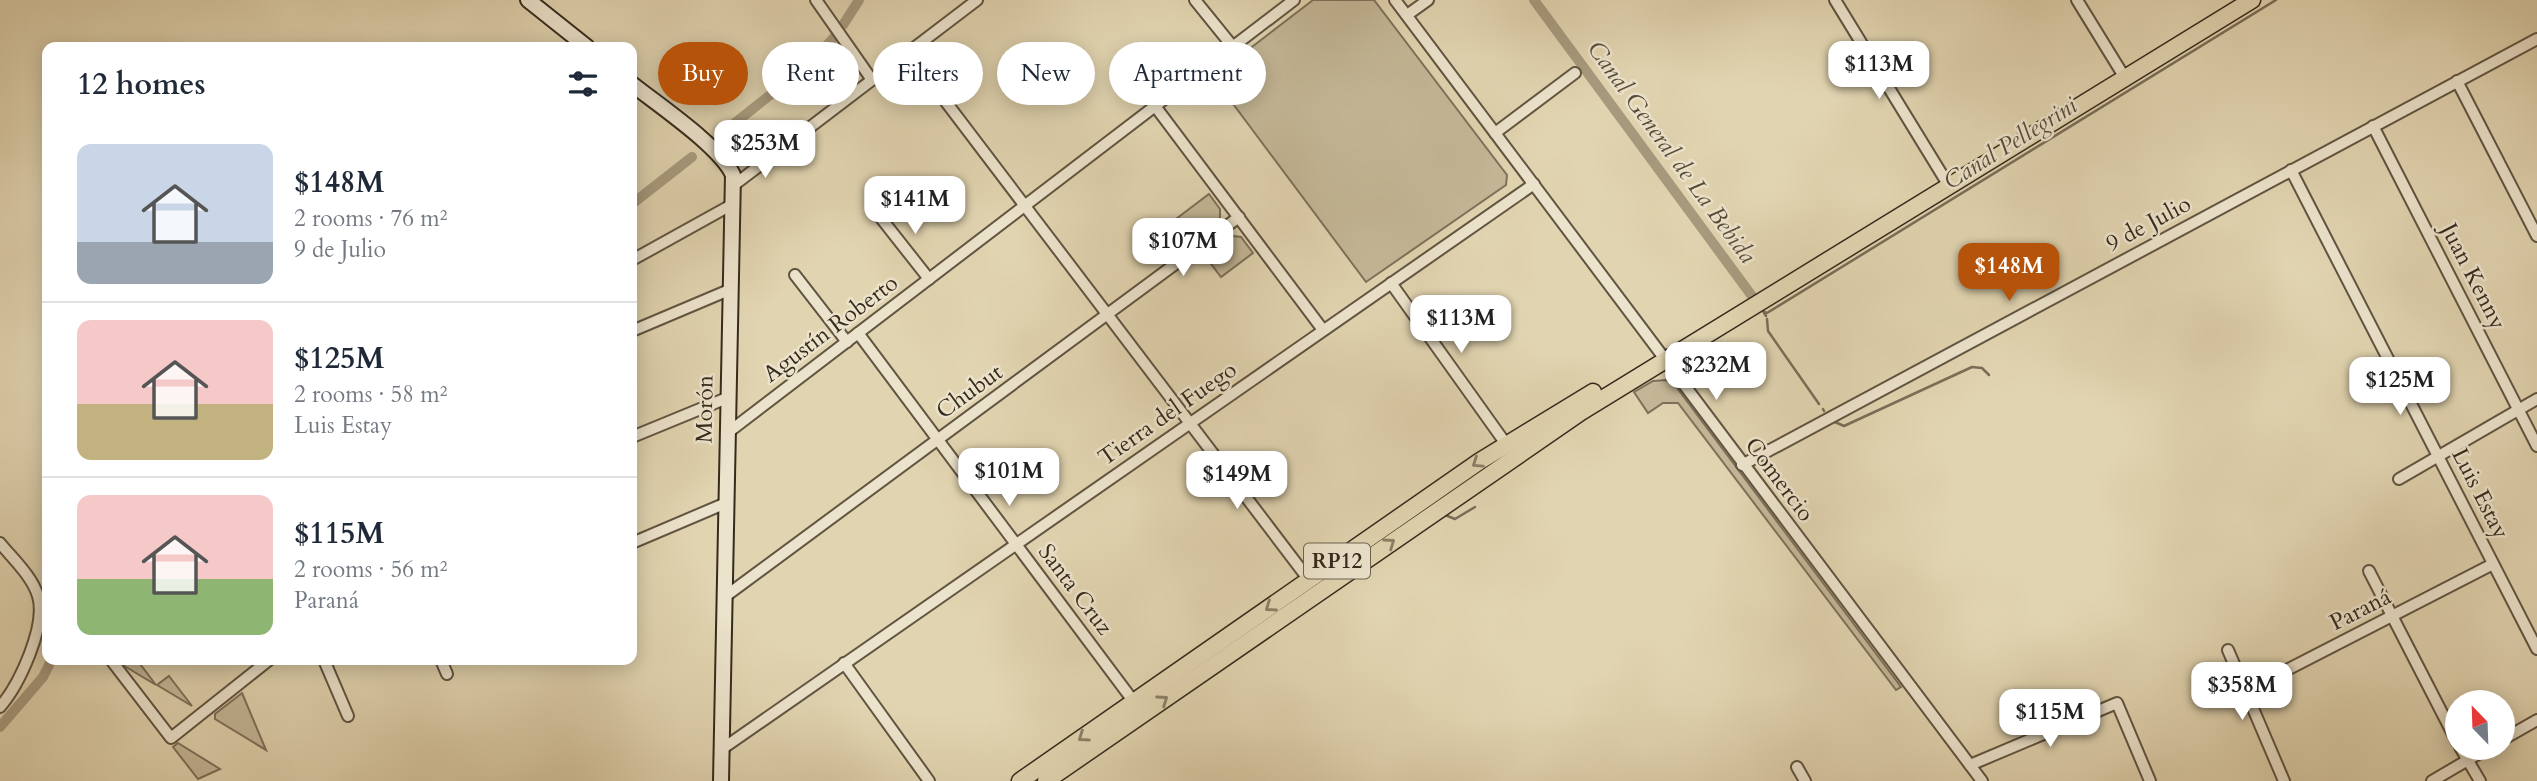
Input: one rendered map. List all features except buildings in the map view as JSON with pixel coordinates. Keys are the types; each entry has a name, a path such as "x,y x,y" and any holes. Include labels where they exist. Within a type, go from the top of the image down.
{"main road":[{"name":"RP12","path":"1046,781 1518,453 1664,358 2252,0"},
{"name":"RP12","path":"1020,781 1506,444 1625,375 1664,358"}],"street":[{"path":"528,0 580,42"},
{"path":"734,185 872,80 816,0"},
{"path":"921,42 977,0"},
{"path":"1195,0 1229,42"},
{"name":"Agustín Roberto","path":"1239,42 1294,0"},
{"name":"Comercio","path":"1395,0 1982,781"},
{"path":"1407,15 1428,0"},
{"path":"1850,0 1837,3 1949,186"},
{"path":"2077,0 2125,78"},
{"name":"9 de Julio","path":"1742,465 2537,38"},
{"path":"1495,133 1575,73"},
{"path":"2457,81 2537,236"},
{"path":"637,88 724,161 733,175 734,185"},
{"path":"948,105 1309,580"},
{"path":"1155,106 1324,330"},
{"name":"Agustín Roberto","path":"726,434 1155,106"},
{"name":"Juan Kenny","path":"2373,126 2537,446"},
{"name":"Luis Estay","path":"2291,170 2537,649"},
{"name":"Tierra del Fuego","path":"722,749 1534,184"},
{"name":"Morón","path":"721,781 729,290 734,185"},
{"path":"637,257 733,204"},
{"path":"877,213 929,279"},
{"name":"Chubut","path":"723,598 1239,217"},
{"path":"795,275 847,342"},
{"path":"1391,283 1506,444"},
{"path":"637,329 729,290"},
{"name":"Santa Cruz","path":"858,333 1134,702"},
{"path":"637,435 727,398"},
{"path":"2399,479 2537,399"},
{"path":"637,540 726,503"},
{"path":"0,543 33,585 41,616 23,670 0,708"},
{"name":"Paraná","path":"2246,691 2493,564"},
{"path":"2369,571 2445,719"},
{"path":"2228,650 2284,781"},
{"path":"844,663 929,781"},
{"path":"115,665 171,738 263,665"},
{"path":"326,665 348,716"},
{"path":"443,665 447,674"},
{"path":"1970,765 2117,704 2150,781"},
{"path":"2515,733 2537,720"},
{"path":"2432,781 2468,760 2480,781"},
{"path":"1797,767 1805,781"}],"shaded area":[{"path":"1313,0 1374,0 1507,175 1506,185 1366,282 1234,105 1266,105 1266,42 1258,42"},
{"path":"1209,194 1220,209 1220,218 1191,239 1176,219"},
{"path":"1233,236 1241,237 1253,253 1221,277 1205,256"},
{"path":"1666,380 1677,388 1901,687 1896,690 1678,403 1663,403 1648,413 1634,392 1653,381"},
{"path":"123,665 141,665 156,685"},
{"path":"169,676 192,706 157,685"},
{"path":"242,693 266,750 215,719 215,714"},
{"path":"178,743 220,769 198,779 173,747"}],"waterway":[{"name":"Canal General de La Bebida","path":"843,25 859,0"},
{"name":"Canal General de La Bebida","path":"1534,0 1752,296"},
{"name":"Canal Pellegrini","path":"1766,316 1763,311 1767,313 2276,0"},
{"name":"Canal General de La Bebida","path":"721,134 813,61 835,36"},
{"name":"Canal General de La Bebida","path":"637,200 692,157"},
{"path":"1767,319 1768,331 1819,404"},
{"path":"1835,422 1844,426 1972,367 1982,368 1989,375"},
{"path":"1445,515 1455,519 1475,507"},
{"name":"Canal General de La Bebida","path":"0,727 43,677 49,665"}]}
